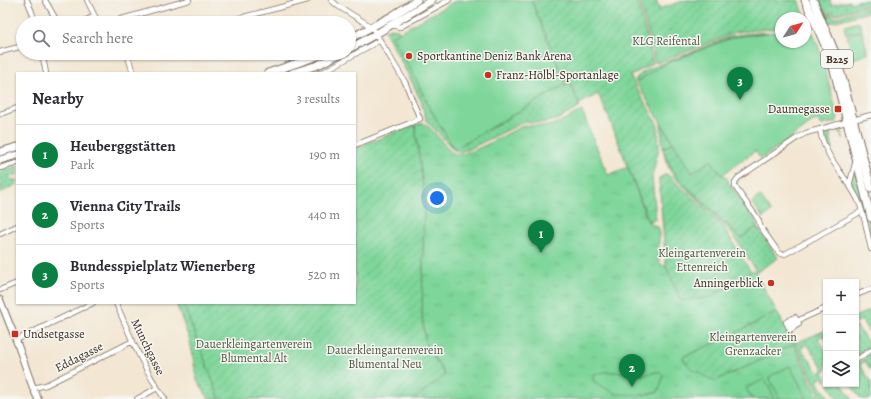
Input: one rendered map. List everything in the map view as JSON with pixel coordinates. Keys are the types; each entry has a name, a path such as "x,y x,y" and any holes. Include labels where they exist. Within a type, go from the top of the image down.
{"main road":[{"path":"356,35 417,0"},
{"path":"356,46 378,37 390,25 432,0"},
{"name":"B225","path":"805,0 828,52 871,188"},
{"name":"B225","path":"813,0 834,50 850,121 856,160 871,218"},
{"path":"271,72 306,60"},
{"path":"295,72 321,64 328,60"},
{"path":"0,152 16,147"},
{"path":"0,160 16,155"}],"street":[{"path":"27,0 33,16"},
{"path":"45,0 54,16"},
{"path":"87,0 95,16"},
{"path":"135,16 189,0"},
{"path":"247,16 308,0"},
{"path":"331,0 354,16"},
{"path":"390,25 400,27 449,0"},
{"path":"356,17 372,27 405,82 420,119 356,145"},
{"path":"356,51 378,37"},
{"path":"0,52 16,48"},
{"path":"43,60 46,72"},
{"path":"129,60 132,72"},
{"path":"324,72 342,60"},
{"path":"321,64 322,72"},
{"path":"0,114 16,108"},
{"path":"862,211 785,254 782,254 779,253 761,228 756,216 735,187 736,180 806,133 871,116"},
{"path":"820,130 827,151 858,200 871,248"},
{"path":"850,186 856,160"},
{"path":"0,168 16,163"},
{"path":"0,234 16,226"},
{"path":"0,290 16,283"},
{"path":"859,294 871,289"},
{"path":"0,300 38,399"},
{"path":"16,340 91,304"},
{"name":"Munchgasse","path":"116,304 157,388 165,399"},
{"path":"789,325 823,309"},
{"name":"Eddagasse","path":"33,388 46,385 133,341"},
{"path":"859,358 871,350"},
{"path":"137,399 157,388"}],"green space":[{"name":"Franz-Hölbl-Sportanlage","path":"457,0 531,0 566,84 454,149 431,110 392,36"},
{"path":"531,0 638,0 653,63 630,76 658,125 659,148 652,177 656,219 649,222 609,118 598,94 579,104 570,82 566,84"},
{"name":"KLG Reifental","path":"640,0 656,0 659,9 686,0 798,0 804,12 775,12 775,29 736,32 657,63 655,62"},
{"path":"819,0 830,0 831,5 861,0 871,0 871,4 834,15 834,13 825,13"},
{"path":"868,7 869,12 829,23 825,15 832,15 834,18"},
{"path":"859,22 862,30 846,34 844,26"},
{"path":"390,28 398,29 400,32 392,36 431,110 454,149 570,82 580,107 561,118 545,123 522,123 467,150 454,150 426,120 421,101 385,31"},
{"path":"862,31 868,54 853,59 847,36"},
{"path":"768,32 734,37 665,64 636,82 635,80 639,75 649,69 731,36"},
{"path":"775,32 775,48 811,48 811,33 813,33 822,56 838,118 836,122 821,125 817,119 761,159 755,151 722,175 711,160 692,173 636,82 665,64 734,37"},
{"path":"582,111 608,175 628,167 648,222 659,228 659,260 662,266 666,266 681,300 719,292 754,270 777,312 726,338 683,357 714,381 794,344 819,399 414,399 445,375 426,345 422,316 424,195 415,125 424,123 436,134 449,150 457,154 462,154 479,148 521,127 528,125 548,126"},
{"path":"661,123 673,143 663,149 662,138"},
{"name":"Dauerkleingartenverein Blumental Alt","path":"415,125 424,195 422,316 426,345 445,375 414,399 220,399 183,304 356,304 356,148"},
{"path":"839,128 843,139 838,131 835,130 831,132 830,135 833,150 830,151 824,132"},
{"name":"Kleingartenverein Ettenreich","path":"673,143 692,173 711,160 721,175 723,174 729,181 728,182 755,220 757,227 741,238 679,179 670,165 663,149"},
{"path":"664,150 666,158 671,166 694,194 741,238 757,227 778,258 757,272 731,232 674,177 667,165"},
{"path":"16,166 16,176 8,176 12,180 16,180 16,185 0,193 0,187 3,186 0,184 0,171"},
{"path":"856,170 871,227 871,237 862,206 864,205 860,196 858,197 852,184"},
{"name":"Kleingartenverein Ettenreich","path":"667,174 723,226 751,272 710,297 681,301 666,266 659,178"},
{"path":"760,196 771,212 763,218 752,202"},
{"path":"176,304 183,304 220,399 209,399 197,380 190,341"},
{"path":"871,310 871,335 861,320 859,321 859,315"},
{"name":"Kleingartenverein Grenzacker","path":"777,312 794,344 714,381 693,370 683,359 683,357 726,338"},
{"path":"788,328 796,343 823,331 823,335 818,339 823,346 823,368 807,344 801,348 819,373 823,370 823,377 817,381 830,399 822,399"},
{"path":"859,329 869,344 871,343 871,346 859,354"},
{"path":"871,354 871,370 865,361 860,365 871,382 870,399 861,399 852,387 859,387 859,382 862,380 859,375 859,362"},
{"path":"790,366 807,399 780,399 769,377"},
{"path":"605,372 622,372 644,375 661,372 663,378 658,392 643,395 616,394 593,381 594,374"},
{"path":"765,379 775,399 752,399 746,388"},
{"path":"830,387 844,387 852,399 838,399"}],"place":[{"name":"Sportkantine Deniz Bank Arena","path":"409,56"},
{"name":"Franz-Hölbl-Sportanlage","path":"488,75"},
{"name":"Bundesspielplatz Wienerberg","path":"740,100"},
{"name":"Daumegasse","path":"838,109"},
{"name":"Heuberggstätten","path":"541,253"},
{"name":"Anningerblick","path":"771,283"},
{"name":"Undsetgasse","path":"15,334"},
{"name":"Vienna City Trails","path":"632,387"}],"park label":[{"name":"Dauerkleingartenverein Blumental Neu","path":"385,357"}]}
